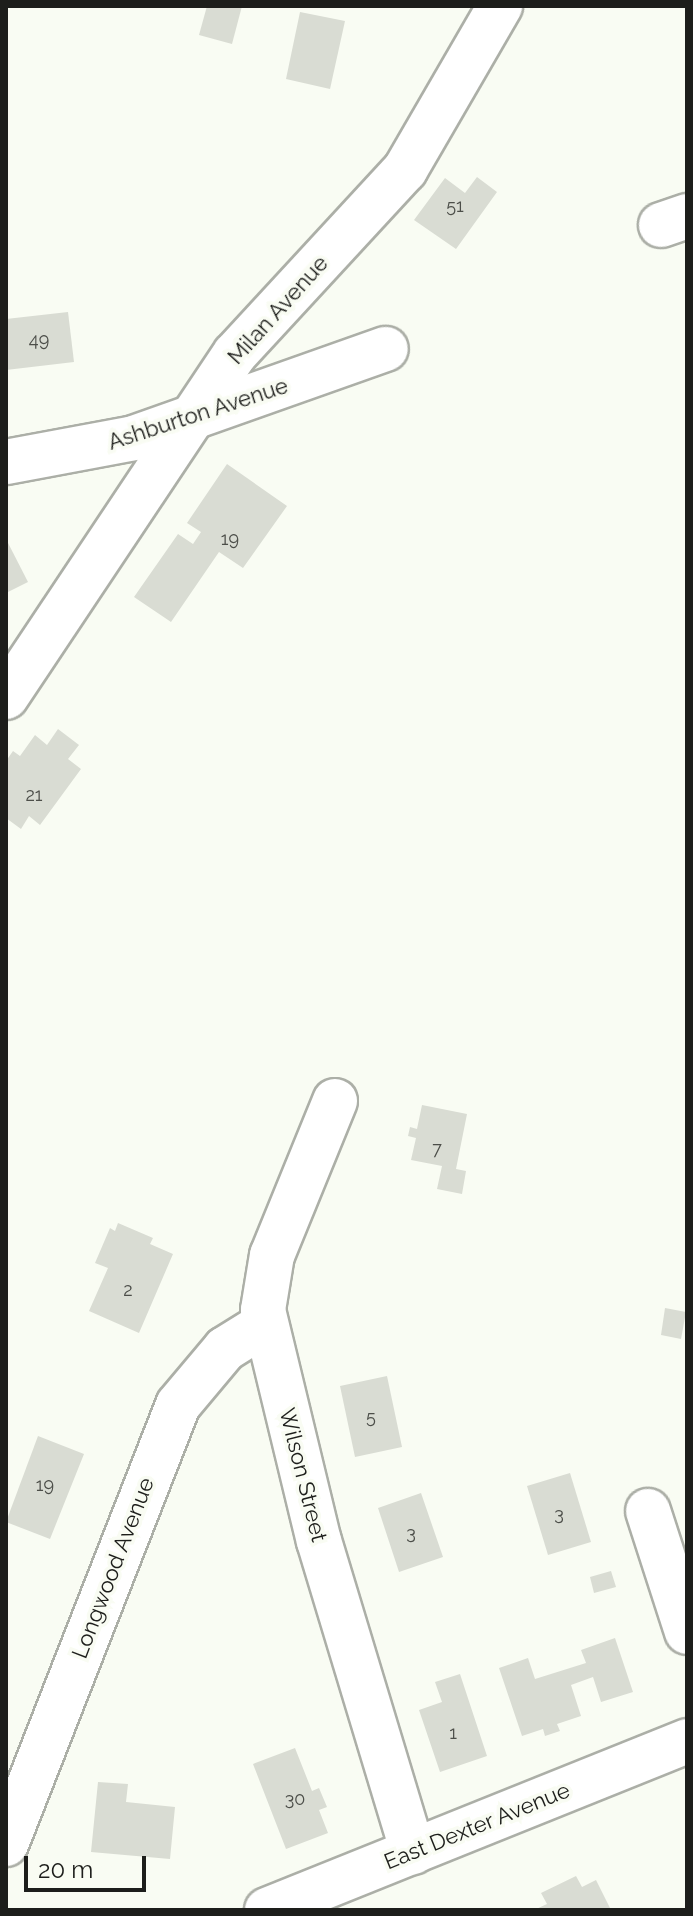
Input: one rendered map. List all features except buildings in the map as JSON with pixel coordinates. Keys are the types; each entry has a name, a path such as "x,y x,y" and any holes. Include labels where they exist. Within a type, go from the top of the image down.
{"street":[{"name":"Milan Avenue","path":"6,697 251,335 405,170 500,6"},
{"name":"Ashburton Avenue","path":"6,462 77,453 193,419 386,349"},
{"name":"Wilson Street","path":"335,1101 272,1255 264,1283 265,1324 319,1541 413,1852"},
{"name":"Longwood Avenue","path":"6,1844 178,1405 225,1349 265,1324"},
{"path":"648,1511 687,1632"},
{"name":"East Dexter Avenue","path":"267,1910 362,1892 413,1852 687,1741"}]}
